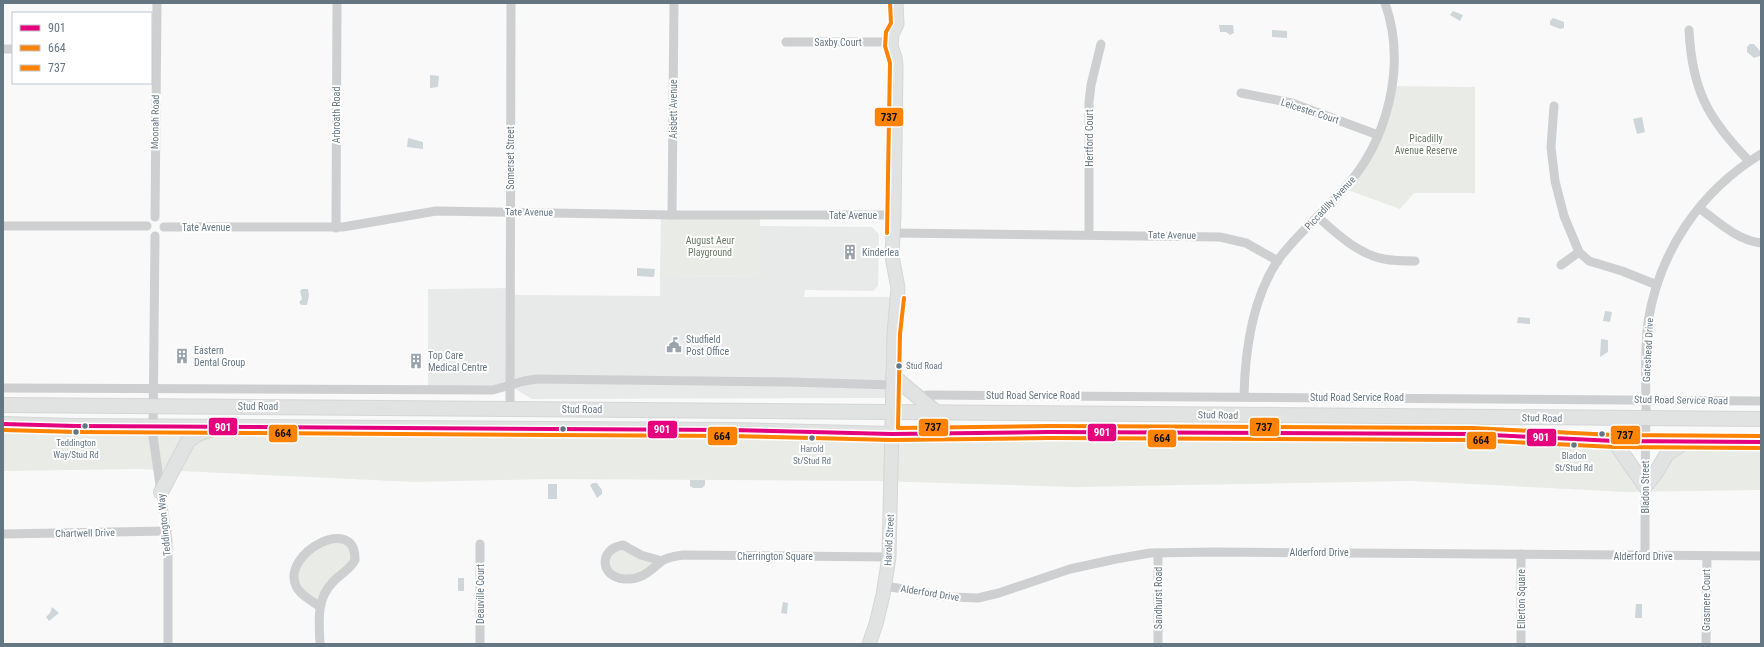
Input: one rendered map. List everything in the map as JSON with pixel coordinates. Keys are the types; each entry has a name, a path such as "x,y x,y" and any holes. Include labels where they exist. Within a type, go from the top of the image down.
{"main road":[{"path":"893,380 936,412"},
{"name":"Stud Road","path":"3,405 1761,419"},
{"name":"Stud Road","path":"3,424 153,427 218,426 728,430 892,434 1049,432 1458,434 1614,441 1761,442"},
{"path":"161,492 188,441 198,434 218,426"},
{"path":"1614,441 1645,486 1655,474 1666,454 1686,441"}],"street":[{"name":"Moonah Road","path":"155,218 154,50 157,3"},
{"name":"Arbroath Road","path":"336,3 336,228"},
{"name":"Somerset Street","path":"510,408 511,3"},
{"name":"Aisbett Avenue","path":"672,215 674,3"},
{"path":"891,42 897,24 896,3"},
{"name":"Piccadilly Avenue","path":"1244,396 1245,365 1250,332 1261,297 1278,260 1300,234 1318,217 1354,177 1364,162 1378,135 1387,111 1394,77 1394,41 1391,21 1385,3"},
{"path":"1689,30 1693,71 1705,104 1723,133 1749,162"},
{"name":"Saxby Court","path":"786,42 891,42"},
{"name":"Harold Street","path":"868,644 876,624 885,586 889,557 894,334 898,288 892,256 896,62 891,42"},
{"name":"Hertford Court","path":"1089,234 1089,102 1091,85 1101,44"},
{"name":"Leicester Court","path":"1241,93 1292,103 1378,135"},
{"path":"1554,106 1551,147 1555,181 1564,216 1579,252 1589,261 1622,271 1657,285"},
{"name":"Gateshead Drive","path":"1646,418 1647,336 1661,272 1676,240 1699,208 1726,180 1761,154"},
{"path":"1699,208 1731,232 1748,241 1761,243"},
{"name":"Tate Avenue","path":"164,227 336,228 363,225 428,212 672,215 894,215"},
{"path":"1318,217 1352,245 1368,254 1388,260 1415,261"},
{"path":"150,219 161,219 164,227 162,233 155,236 149,232 147,226 150,219"},
{"path":"3,226 147,226"},
{"name":"Tate Avenue","path":"893,233 1089,234 1220,237 1246,243 1278,260"},
{"path":"154,406 155,236"},
{"path":"1562,265 1579,252"},
{"name":"Stud Road","path":"3,388 492,390 537,379 790,382 893,380"},
{"name":"Stud Road Service Road","path":"927,395 1761,400"},
{"path":"953,395 953,412"},
{"name":"Teddington Way","path":"154,406 153,427 166,531 168,644"},
{"name":"Bladon Street","path":"1645,556 1646,418"},
{"name":"Chartwell Drive","path":"3,534 166,531"},
{"path":"319,606 298,589 295,581 295,574 303,557 312,547 326,541 342,538 348,542 352,548 355,560 348,569 329,586 319,606 320,644"},
{"name":"Deauville Court","path":"480,544 480,644"},
{"name":"Cherrington Square","path":"662,561 641,555 623,545 611,550 605,557 606,568 614,576 630,579 652,571 662,561 683,555 889,557"},
{"name":"Alderford Drive","path":"885,586 951,597 978,598 999,593 1070,569 1116,559 1158,553 1232,552 1761,556"},
{"name":"Sandhurst Road","path":"1158,553 1158,644"},
{"name":"Ellerton Square","path":"1521,554 1521,644"},
{"name":"Grasmere Court","path":"1706,644 1707,556"}],"shaded area":[{"path":"1453,11 1463,15 1460,21 1450,15"},
{"path":"1553,18 1564,22 1564,28 1560,29 1550,25 1550,21"},
{"path":"1219,25 1233,25 1234,33 1230,35 1226,32 1220,32"},
{"path":"1272,30 1287,31 1287,38 1272,37"},
{"path":"1750,44 1754,44 1760,51 1760,56 1754,58 1747,52 1747,47"},
{"path":"430,75 439,76 438,87 430,88"},
{"path":"1642,117 1645,132 1637,134 1633,119"},
{"path":"408,138 423,142 423,149 407,147"},
{"path":"760,226 872,227 879,234 878,286 873,291 805,290 804,297 898,297 893,398 532,399 510,386 428,390 428,289 510,288 510,295 660,296 660,276 760,277"},
{"path":"637,268 655,269 654,277 637,276"},
{"path":"302,289 308,289 309,296 307,305 301,305 299,302 302,299 300,291"},
{"path":"1605,311 1612,312 1610,322 1603,321"},
{"path":"1518,317 1530,318 1530,324 1517,323"},
{"path":"1601,339 1608,340 1608,352 1600,357"},
{"path":"690,480 705,480 705,485 702,488 693,488 690,486"},
{"path":"597,483 602,490 602,494 597,498 590,485"},
{"path":"548,484 557,484 557,499 548,499"},
{"path":"458,578 464,578 464,591 458,591"},
{"path":"783,602 788,603 787,614 781,613"},
{"path":"1636,604 1642,604 1642,618 1635,618"},
{"path":"52,607 59,613 49,621 46,617 50,613"}],"green space":[{"name":"Picadilly Avenue Reserve","path":"1392,86 1475,87 1475,193 1414,193 1400,209 1345,189 1364,162"},
{"name":"August Aeur Playground","path":"661,215 760,215 760,277 660,276"},
{"path":"3,424 1614,441 1645,486 1686,441 1761,442 1761,490 1626,492 1412,481 1074,487 876,481 548,479 415,482 137,469 3,471"},
{"path":"342,538 355,556 339,576 319,606 306,597 295,574 305,553"},
{"path":"615,547 662,561 646,574 614,576 605,557"}],"transit line":[{"name":"737","path":"887,233 890,63 885,46 886,32 891,23 890,3"},
{"name":"737","path":"904,298 900,334 898,428 1049,426 1473,428 1614,435 1761,436"},
{"name":"901","path":"3,424 76,426 729,430 892,434 1049,432 1473,434 1614,441 1761,442"},
{"name":"664","path":"3,430 76,432 729,436 892,440 1049,438 1473,440 1614,447 1761,448"}],"place":[{"name":"Kinderlea","path":"850,252"},
{"name":"Studfield Post Office","path":"674,345"},
{"name":"Eastern Dental Group","path":"182,356"},
{"name":"Top Care Medical Centre","path":"416,361"},
{"name":"Stud Road","path":"899,366"},
{"name":"Teddington Way/Stud Rd","path":"76,432"},
{"name":"Harold St/Stud Rd","path":"812,438"},
{"name":"Bladon St/Stud Rd","path":"1574,445"}]}
